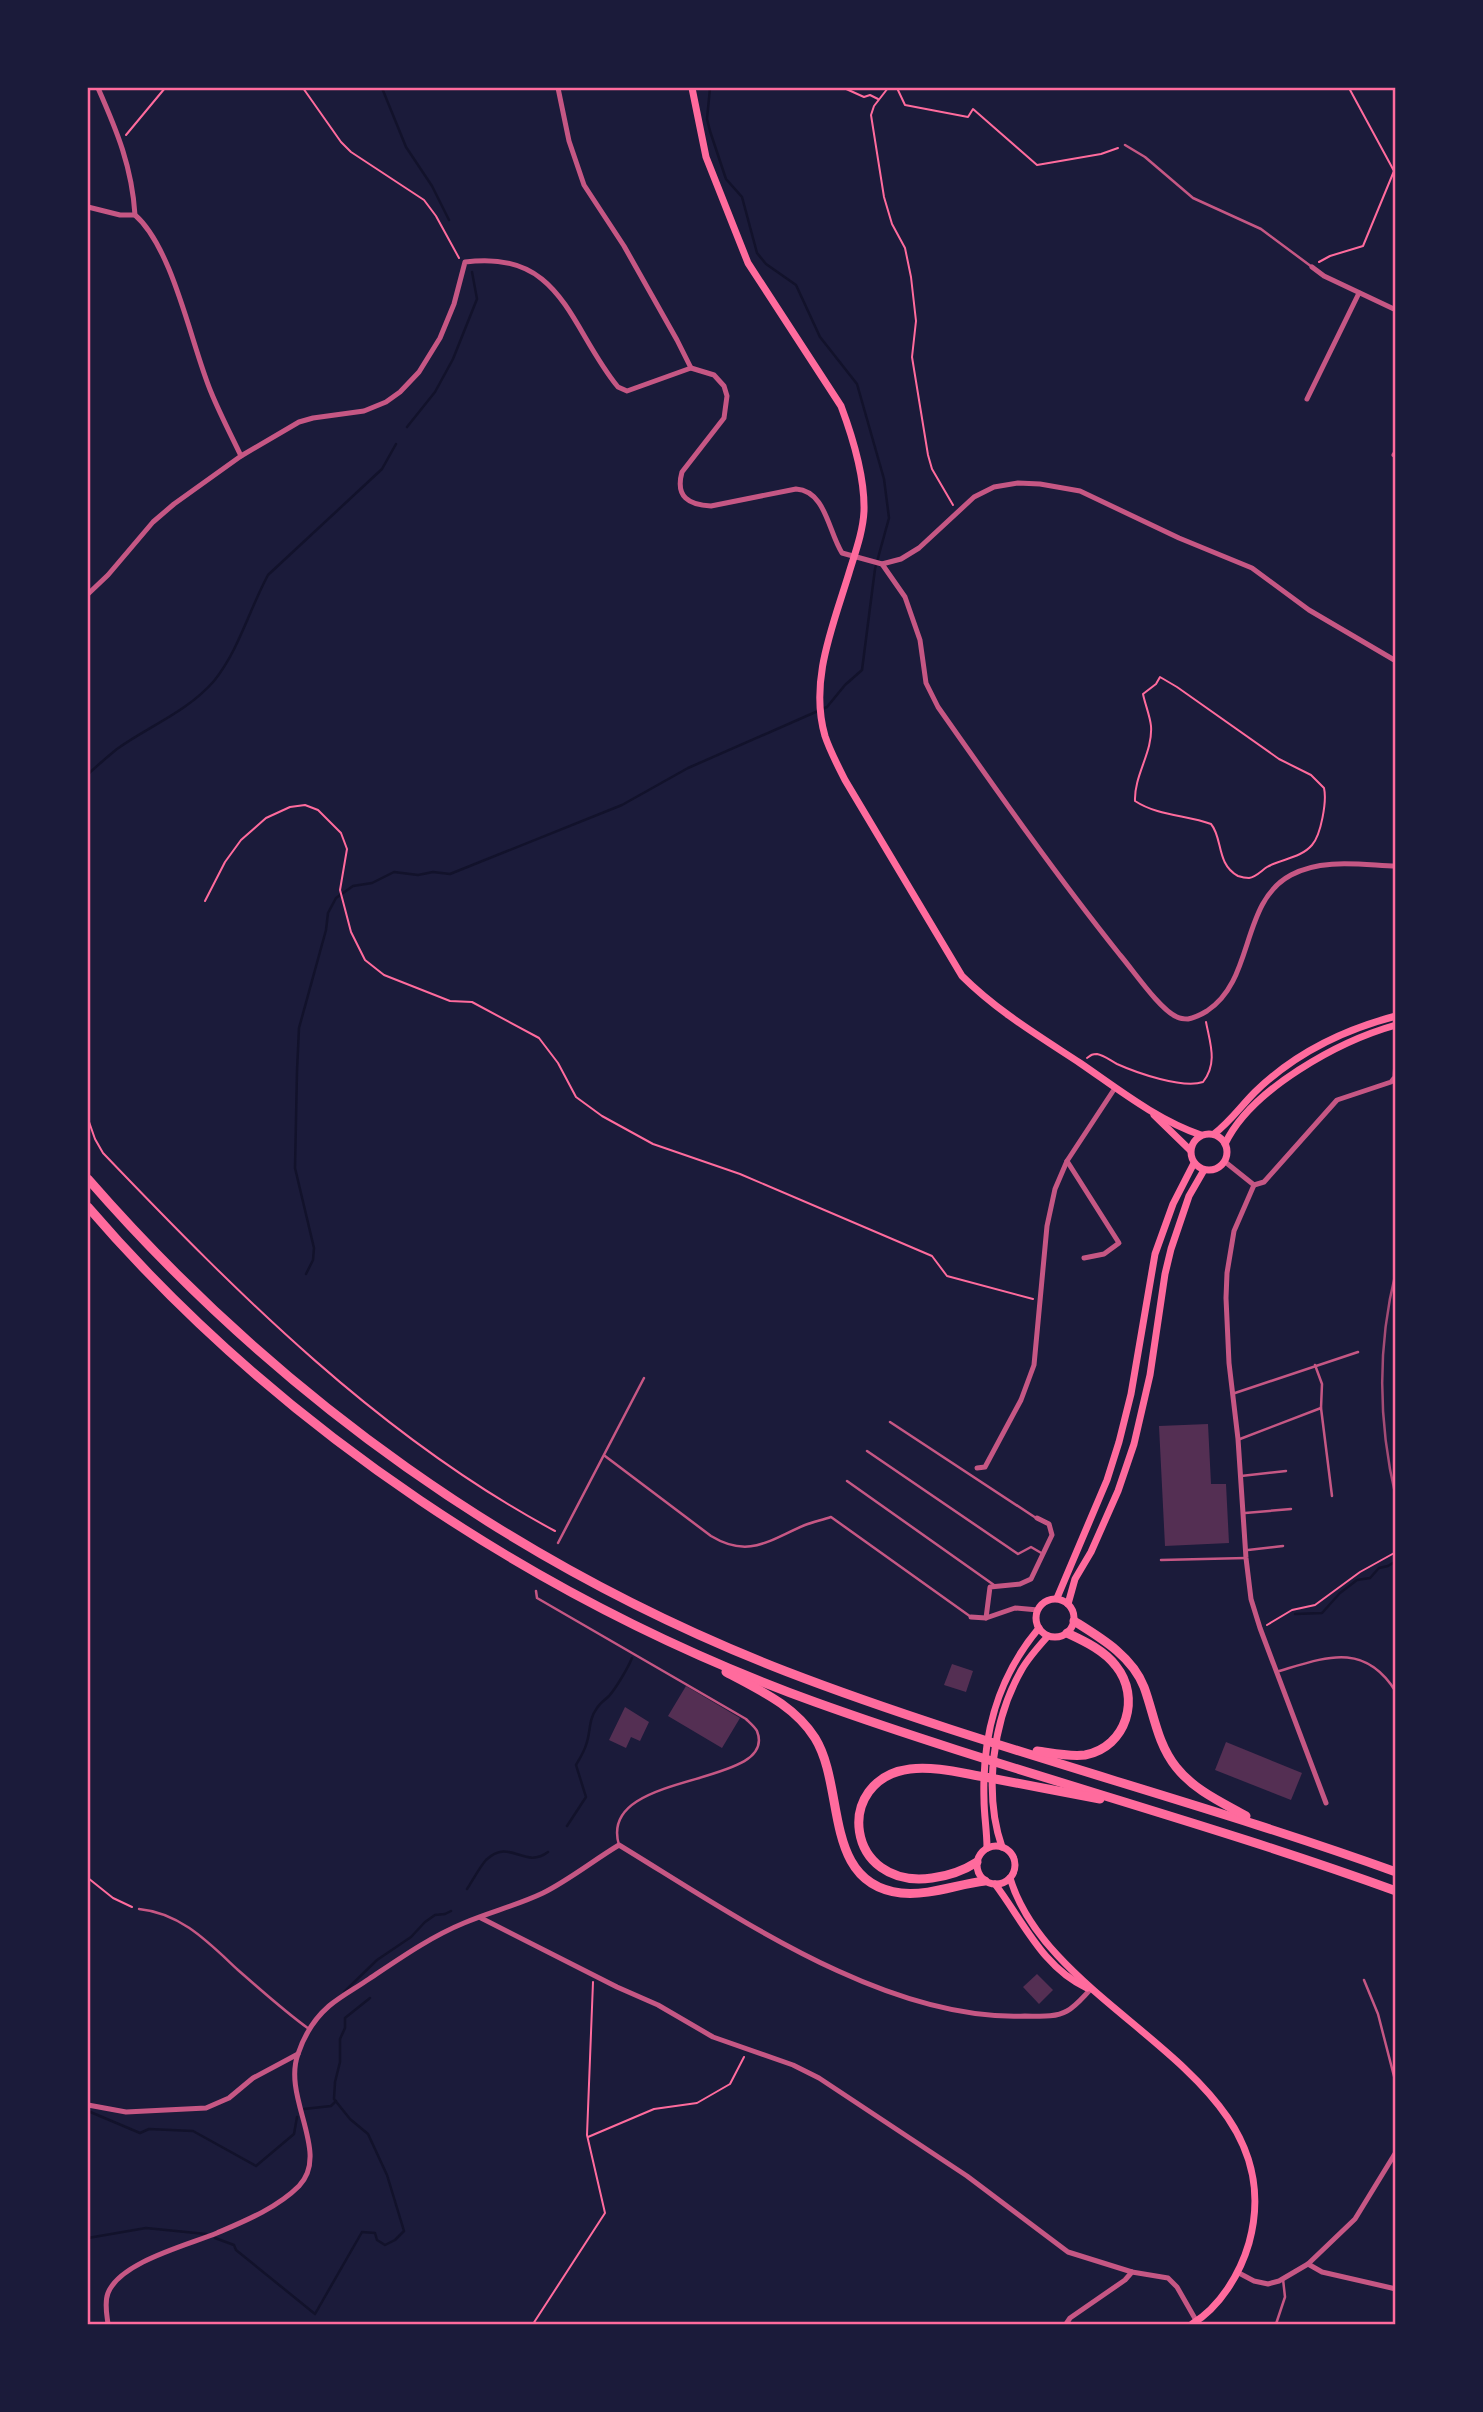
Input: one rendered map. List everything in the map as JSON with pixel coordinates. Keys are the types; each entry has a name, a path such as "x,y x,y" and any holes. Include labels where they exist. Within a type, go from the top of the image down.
{"highway":[{"path":"88,1179 173,1272 272,1364 382,1451 489,1523 580,1576 708,1639 830,1688 1014,1749 1266,1827 1395,1872"},
{"path":"88,1207 206,1329 263,1380 345,1446 416,1497 500,1551 772,1697 805,1724 826,1760 845,1851 854,1867 868,1880 890,1891 906,1894 990,1883"},
{"path":"1074,1621 1116,1650 1134,1669 1144,1688 1161,1742 1180,1772 1206,1793 1266,1827"},
{"path":"1014,1749 1068,1755 1090,1754 1111,1742 1126,1720 1128,1690 1117,1668 1104,1654 1067,1633"},
{"path":"676,1644 756,1679 839,1710 1279,1850 1395,1891"},
{"path":"977,1862 962,1871 929,1878 904,1878 887,1872 871,1860 861,1840 859,1819 865,1798 877,1784 890,1775 905,1770 925,1769 1147,1808"}],"main road":[{"path":"692,88 706,157 736,239 748,263 834,395 848,425 862,482 862,526 819,683 825,736 845,780 962,976 1015,1020 1115,1088 1152,1111 1201,1135 1214,1134 1228,1123 1262,1086 1301,1055 1348,1030 1395,1016"},
{"path":"1225,1144 1234,1128 1291,1075 1351,1041 1395,1025"},
{"path":"1057,1598 1107,1480 1119,1442 1131,1394 1155,1254 1172,1204 1194,1163 1190,1150 1152,1111"},
{"path":"1194,1163 1205,1170 1215,1169 1224,1161 1227,1154 1225,1144 1214,1134"},
{"path":"1190,1150 1201,1135"},
{"path":"1068,1604 1075,1578 1114,1501 1134,1444 1150,1375 1165,1274 1189,1196 1205,1170"},
{"path":"1057,1598 1068,1604 1072,1609 1074,1621 1067,1633 1058,1637 1048,1636 1039,1628 1036,1616 1038,1610 1045,1601 1057,1598"},
{"path":"988,1848 984,1802 985,1756 995,1710 1015,1660 1039,1628"},
{"path":"1002,1847 994,1804 995,1759 1004,1712 1021,1670 1048,1636"},
{"path":"1090,1990 1066,1976 1053,1964 990,1883 977,1871 980,1853 988,1848 1002,1847 1011,1853 1015,1863 1010,1878 1014,1892 1048,1943 1090,1990 1199,2082 1222,2108 1236,2131 1251,2172 1255,2200 1251,2236 1237,2272 1225,2292 1194,2323"},
{"path":"990,1883 1010,1878"}],"street":[{"path":"97,88 121,141 133,184 135,215"},
{"path":"558,88 569,141 584,185 624,246 691,368"},
{"path":"88,207 113,214 135,215 145,223 156,239 211,392 240,456"},
{"path":"88,594 108,575 153,522 240,456 299,422 364,411 386,402 400,392 419,372 440,338 454,304 466,262 489,260 514,263 544,279 558,295 618,387 628,391 691,368 714,375 719,380 727,396 724,418 712,437 682,472 679,482 681,492 689,502 698,506 807,489 815,495 822,507 842,553 882,564 901,559 919,548 974,498 994,488 1018,483 1080,491 1179,538 1252,568 1309,610 1395,661"},
{"path":"1312,267 1324,276 1395,310"},
{"path":"1307,400 1359,293"},
{"path":"882,564 905,597 913,616 920,640 926,683 938,707 1060,879 1151,993 1177,1017 1189,1019 1204,1013 1220,1002 1230,989 1266,897 1276,884 1293,874 1330,864 1395,866"},
{"path":"1326,1803 1251,1599 1232,1394 1227,1324 1227,1273 1234,1231 1254,1185 1264,1182 1337,1100 1391,1082 1395,1077 1395,1060"},
{"path":"977,1468 985,1467 1021,1400 1034,1365 1050,1204 1067,1161 1115,1088"},
{"path":"1067,1161 1119,1242 1104,1254 1084,1258"},
{"path":"1224,1161 1254,1185"},
{"path":"986,1618 990,1587 1020,1584 1031,1579 1052,1535 1049,1524 1037,1518"},
{"path":"971,1617 986,1618 1015,1608 1038,1610"},
{"path":"108,2325 107,2294 116,2281 130,2270 268,2209 285,2199 302,2183 309,2164 310,2151 294,2088 294,2072 298,2054 309,2029 329,2006 444,1932 544,1892 619,1844 791,1946 866,1982 918,2001 974,2014 1013,2017 1057,2015 1068,2011 1090,1990"},
{"path":"481,1918 658,2005 713,2037 819,2078 967,2176 1068,2252 1132,2272 1168,2278 1177,2287 1194,2323"},
{"path":"88,2105 126,2112 206,2108 229,2098 253,2078 298,2054"},
{"path":"1237,2272 1259,2283 1268,2284 1283,2279 1308,2264 1355,2219 1395,2152"},
{"path":"1308,2264 1322,2272 1395,2289"},
{"path":"1066,2325 1070,2318 1125,2280 1132,2272"}],"lane":[{"path":"1125,145 1145,157 1193,198 1261,229 1312,267"},
{"path":"1232,1394 1358,1352"},
{"path":"1315,1365 1322,1384 1321,1408 1332,1496"},
{"path":"558,1543 644,1378"},
{"path":"1238,1439 1321,1408"},
{"path":"890,1422 1037,1518"},
{"path":"867,1451 1018,1554 1031,1547 1043,1554"},
{"path":"605,1456 724,1544 746,1548 758,1546 807,1524 831,1517 971,1617"},
{"path":"1241,1476 1286,1471"},
{"path":"847,1481 994,1585"},
{"path":"1243,1514 1291,1509"},
{"path":"1245,1550 1283,1546"},
{"path":"1161,1560 1246,1558"},
{"path":"536,1591 537,1598 747,1719 757,1731 758,1745 751,1757 729,1769 653,1793 625,1809 618,1819 616,1834 619,1844"},
{"path":"1276,1672 1326,1658 1348,1657 1370,1663 1386,1676 1395,1692"},
{"path":"139,1909 156,1911 176,1919 198,1934 309,2029"},
{"path":"1364,1980 1378,2014 1395,2084"},
{"path":"1276,2325 1285,2297 1283,2279"}],"path":[{"path":"121,141 165,88"},
{"path":"303,88 351,152 424,200 436,216 457,257 466,262"},
{"path":"844,88 864,97 870,95 878,99"},
{"path":"888,88 878,99 871,115 884,197 892,224 905,248 911,277 916,321 912,357 928,456 932,469 957,512"},
{"path":"897,88 905,105 968,117 973,109 1037,165 1101,154 1125,145"},
{"path":"1312,267 1330,256 1363,246 1394,171 1349,88"},
{"path":"1162,677 1279,760 1311,775 1324,788 1324,808 1314,842 1308,849 1275,863 1250,878 1240,877 1231,870 1222,856 1216,830 1211,824 1156,811 1135,801 1134,787 1149,744 1151,726 1143,694 1162,677"},
{"path":"205,901 225,862 241,840 266,818 290,807 305,805 318,810 341,833 347,849 340,890 351,932 365,960 384,975 450,1001 472,1002 539,1038 558,1063 583,1105 627,1131 673,1153 740,1174 932,1256 947,1276 1040,1301"},
{"path":"1086,1058 1100,1055 1129,1068 1186,1085 1203,1082 1208,1076 1212,1060 1204,1013"},
{"path":"88,1119 94,1139 103,1153 175,1228 308,1356 435,1455 496,1496 563,1535"},
{"path":"1260,1628 1292,1610 1315,1605 1360,1572 1395,1552"},
{"path":"88,1878 113,1898 139,1909"},
{"path":"533,2325 605,2213 587,2137 593,1975"},
{"path":"587,2137 654,2109 697,2103 730,2084 748,2050"}],"building":[{"path":"1208,1424 1211,1484 1226,1484 1229,1543 1165,1546 1159,1426"},
{"path":"952,1664 973,1671 966,1692 944,1685"},
{"path":"686,1686 740,1718 722,1748 668,1716"},
{"path":"625,1707 649,1722 640,1741 631,1737 626,1748 609,1740"},
{"path":"1226,1742 1302,1773 1291,1800 1215,1770"},
{"path":"1037,1974 1053,1990 1039,2004 1023,1987"}],"waterway":[{"path":"382,88 406,147 432,186 449,220"},
{"path":"306,1274 313,1260 314,1248 295,1168 299,1028 326,930 328,913 336,898 353,886 372,883 394,872 418,875 433,872 450,874 622,805 688,768 827,707 862,670 875,569 889,518 884,479 857,384 820,337 796,285 766,264 757,253 742,197 726,179 710,131 707,119 710,88"},
{"path":"407,427 435,392 453,359 477,299 472,272"},
{"path":"88,774 117,749 180,710 214,681 237,643 268,575 382,469 396,444"},
{"path":"1295,1614 1322,1613 1340,1593 1357,1580 1370,1578 1379,1568 1396,1561"},
{"path":"567,1826 586,1797 576,1765 588,1740 592,1717 598,1706 615,1688 632,1658"},
{"path":"467,1889 483,1863 495,1854 510,1852 532,1858 548,1852"},
{"path":"344,1992 377,1960 411,1937 425,1922 435,1915 451,1911"},
{"path":"215,2238 234,2245 236,2250 315,2314 362,2232 375,2233 377,2240 385,2245 404,2231 387,2175 368,2134 350,2119 334,2099 340,2062 340,2039 345,2028 345,2018 370,1998"},
{"path":"304,2109 331,2106 336,2101"},
{"path":"88,2111 140,2133 149,2129 193,2131 256,2166 294,2134 297,2117"},
{"path":"88,2238 146,2228 206,2234"}],"railway":[{"path":"1396,1271 1385,1328 1382,1384 1386,1441 1396,1498"}]}
